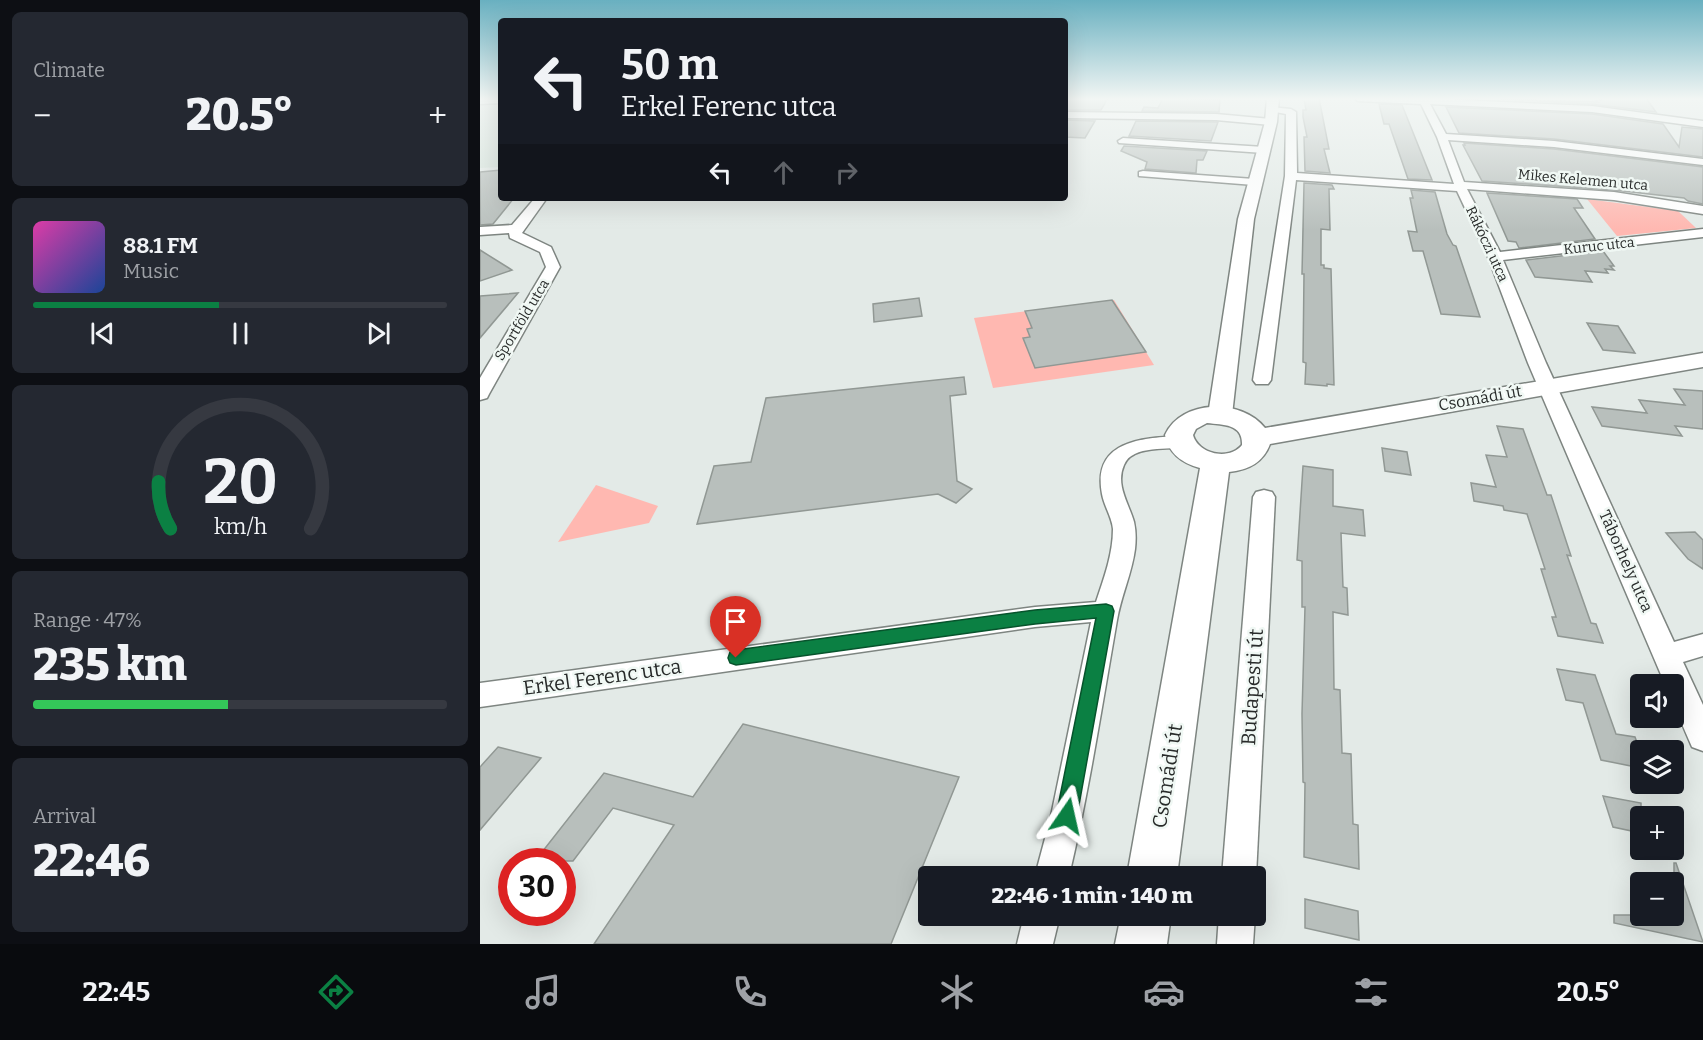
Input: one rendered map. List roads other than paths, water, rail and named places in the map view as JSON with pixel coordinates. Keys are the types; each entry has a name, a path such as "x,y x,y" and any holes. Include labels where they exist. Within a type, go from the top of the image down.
{"main road":[{"name":"Csomádi út","path":"1258,438 1703,360"},
{"path":"1208,415 1220,415 1244,423 1258,438 1258,445 1248,457 1229,463 1216,463 1194,456 1180,442 1179,435 1188,422 1208,415"},
{"name":"Csomádi út","path":"1153,866 1210,488 1216,463"},
{"path":"1142,944 1144,926"}],"street":[{"path":"1139,142 1263,150"},
{"path":"1220,415 1246,219 1265,142"},
{"path":"1262,380 1291,176 1291,142"},
{"name":"Rákóczi utca","path":"1444,142 1461,186 1495,257 1547,386"},
{"path":"1523,142 1703,162"},
{"path":"1143,174 1254,182"},
{"name":"Mikes Kelemen utca","path":"1291,176 1614,196 1703,210"},
{"path":"480,231 516,229 539,201"},
{"name":"Sportföld utca","path":"482,384 553,267 546,249 515,235 516,229"},
{"name":"Kuruc utca","path":"1495,257 1703,233"},
{"name":"Táborhely utca","path":"1547,386 1703,737"},
{"path":"1054,866 1067,816 1106,611 1124,548 1124,527 1113,497 1110,478 1112,466 1129,449 1141,445 1180,442"},
{"name":"Budapesti út","path":"1240,866 1264,497"},
{"name":"Erkel Ferenc utca","path":"480,695 1035,617 1106,611"},
{"path":"1667,655 1703,645"},
{"path":"1035,944 1039,926"},
{"path":"1235,944 1236,926"}]}
